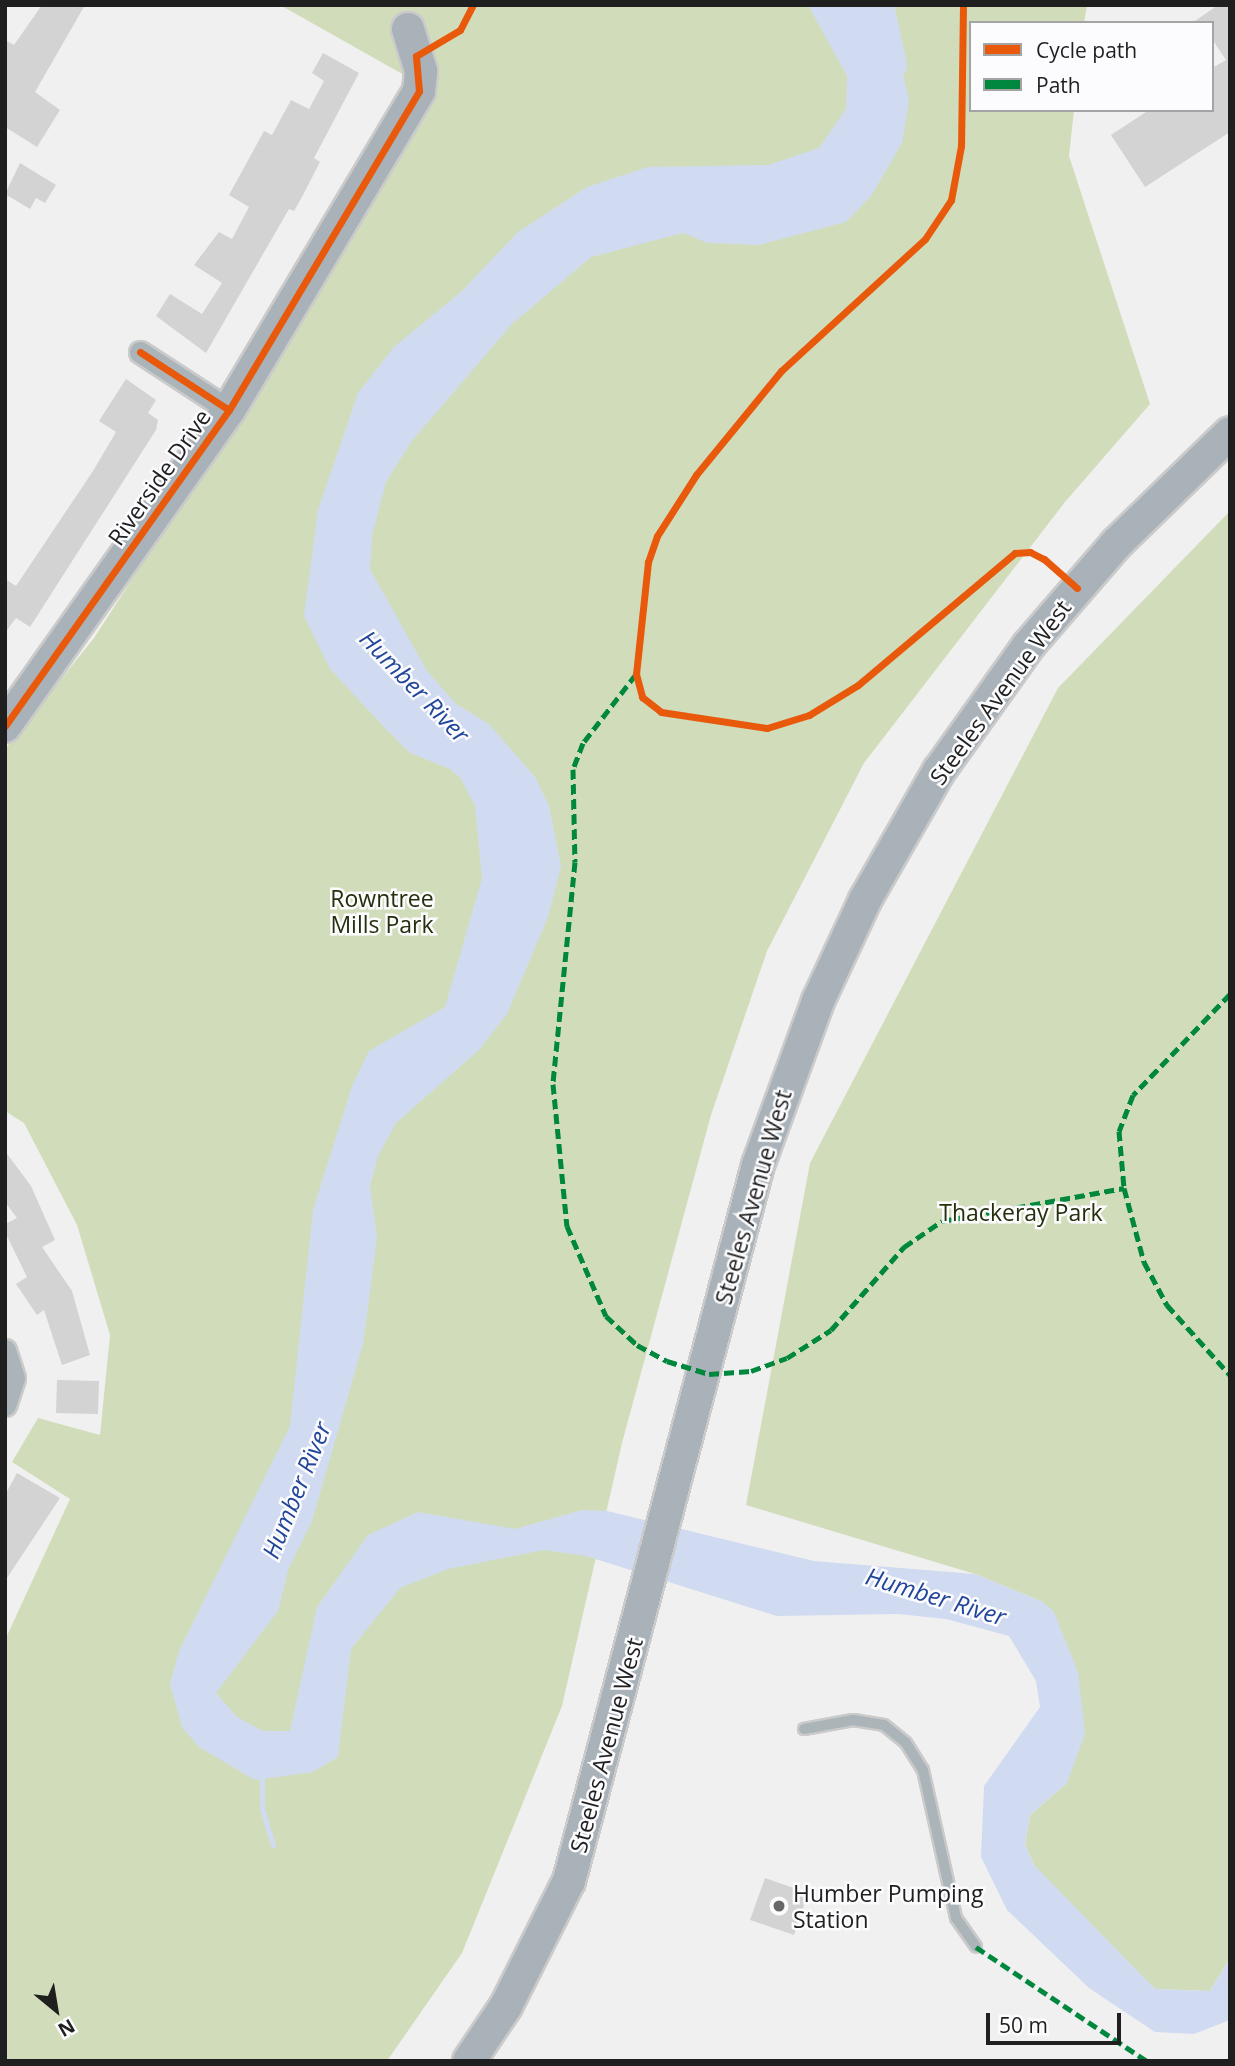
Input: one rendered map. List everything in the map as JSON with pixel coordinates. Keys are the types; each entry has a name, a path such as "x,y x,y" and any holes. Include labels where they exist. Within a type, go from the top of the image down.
{"main road":[{"name":"Riverside Drive","path":"5,726 229,410 418,91 412,43"},
{"name":"Steeles Avenue West","path":"468,2061 506,2006 569,1881 758,1165 818,1001 891,851 966,732 1043,628 1116,544 1230,433"}],"street":[{"path":"140,352 229,410"},
{"path":"5,1350 14,1378 5,1405"}],"lane":[{"path":"804,1729 853,1720 884,1725 906,1743 923,1770 956,1918 976,1947"}],"path":[{"path":"412,43 460,30 473,5"}],"green space":[{"name":"Rowntree Mills Park","path":"280,5 1087,5 1084,21 969,21 969,112 1074,112 1069,156 1150,404 1065,502 864,763 767,951 711,1115 622,1443 562,1706 462,1953 387,2061 5,2061 5,1640 70,1499 12,1462 38,1418 100,1435 110,1335 77,1225 24,1123 5,1111 5,749 94,638 244,406 420,84"},
{"name":"Thackeray Park","path":"1230,511 1230,1958 1210,1991 1155,1989 1095,1933 1034,1865 1025,1844 1030,1815 1067,1783 1043,1602 975,1574 746,1505 810,1163 1058,688"}],"water":[{"path":"808,5 874,5 896,45 909,100 902,143 871,196 846,222 758,245 708,243 683,233 591,257 512,324 411,442 386,482 372,536 370,569 427,671 456,704 489,724 535,777 549,806 561,866 548,917 507,1014 479,1050 396,1123 378,1156 370,1186 377,1238 363,1344 312,1521 288,1570 278,1611 216,1693 237,1717 263,1731 290,1731 317,1607 368,1535 418,1512 515,1529 582,1510 607,1511 814,1561 975,1574 1043,1602 1054,1612 1078,1672 1085,1734 1067,1783 1030,1815 1025,1844 1034,1865 1155,1989 1210,1991 1230,1958 1230,2020 1194,2034 1155,2032 1089,1988 1007,1910 981,1857 984,1786 1040,1707 1036,1681 1009,1636 946,1619 898,1614 777,1616 586,1556 544,1550 448,1569 400,1588 351,1649 338,1757 313,1772 255,1780 199,1747 182,1727 170,1684 179,1651 290,1426 313,1210 352,1086 369,1051 445,1007 482,878 475,806 461,779 450,769 410,753 386,729 330,669 304,616 318,510 358,393 394,347 461,292 518,232 587,187 648,167 768,165 819,148 846,109 847,76"}],"building":[{"path":"42,5 85,5 35,92 60,110 37,147 5,127 5,40 14,45"},
{"path":"1218,5 1230,5 1230,132 1145,187 1111,135 1146,112 1214,112 1214,67 1226,60 1214,42 1214,21 1195,21"},
{"path":"323,53 359,73 314,158 320,162 302,197 294,211 289,209 206,353 156,316 170,294 202,314 222,283 194,265 219,232 232,239 249,207 229,195 264,131 272,135 291,100 309,109 324,81 312,73"},
{"path":"20,163 56,185 45,203 36,198 30,209 5,194"},
{"path":"126,379 156,400 148,413 158,420 156,430 30,627 16,618 5,633 5,579 16,586 93,471 116,432 99,421"},
{"path":"5,1151 31,1186 55,1240 42,1247 72,1291 90,1355 62,1365 44,1310 37,1315 16,1284 27,1277 5,1232 5,1224 17,1218 5,1202"},
{"path":"57,1380 99,1381 98,1414 56,1413"},
{"path":"17,1473 60,1498 5,1581 5,1495"},
{"name":"Humber Pumping Station","path":"765,1878 808,1893 794,1935 750,1920"}],"waterway":[{"name":"Humber River","path":"877,5 890,65"},
{"path":"262,1773 262,1809 273,1845"}],"marked path":[{"path":"636,674 583,743 573,769 575,862 553,1084 567,1226 606,1316 637,1345 667,1361 709,1374 751,1371 787,1358 831,1330 904,1247 942,1221 1124,1188"},
{"path":"1230,994 1133,1095 1119,1131 1124,1188 1144,1262 1167,1305 1230,1375"},
{"path":"976,1947 1147,2061"}],"cycle path":[{"path":"5,726 229,410 419,91 416,56 460,30 473,5"},
{"path":"963,5 961,146 951,200 925,239 781,371 696,475 657,536 648,562 636,674 642,697 661,712 767,728 809,715 858,685 1015,553 1030,552 1044,559 1077,588"},
{"path":"140,352 229,410"}],"place":[{"name":"Humber Pumping Station","path":"779,1906"}]}
